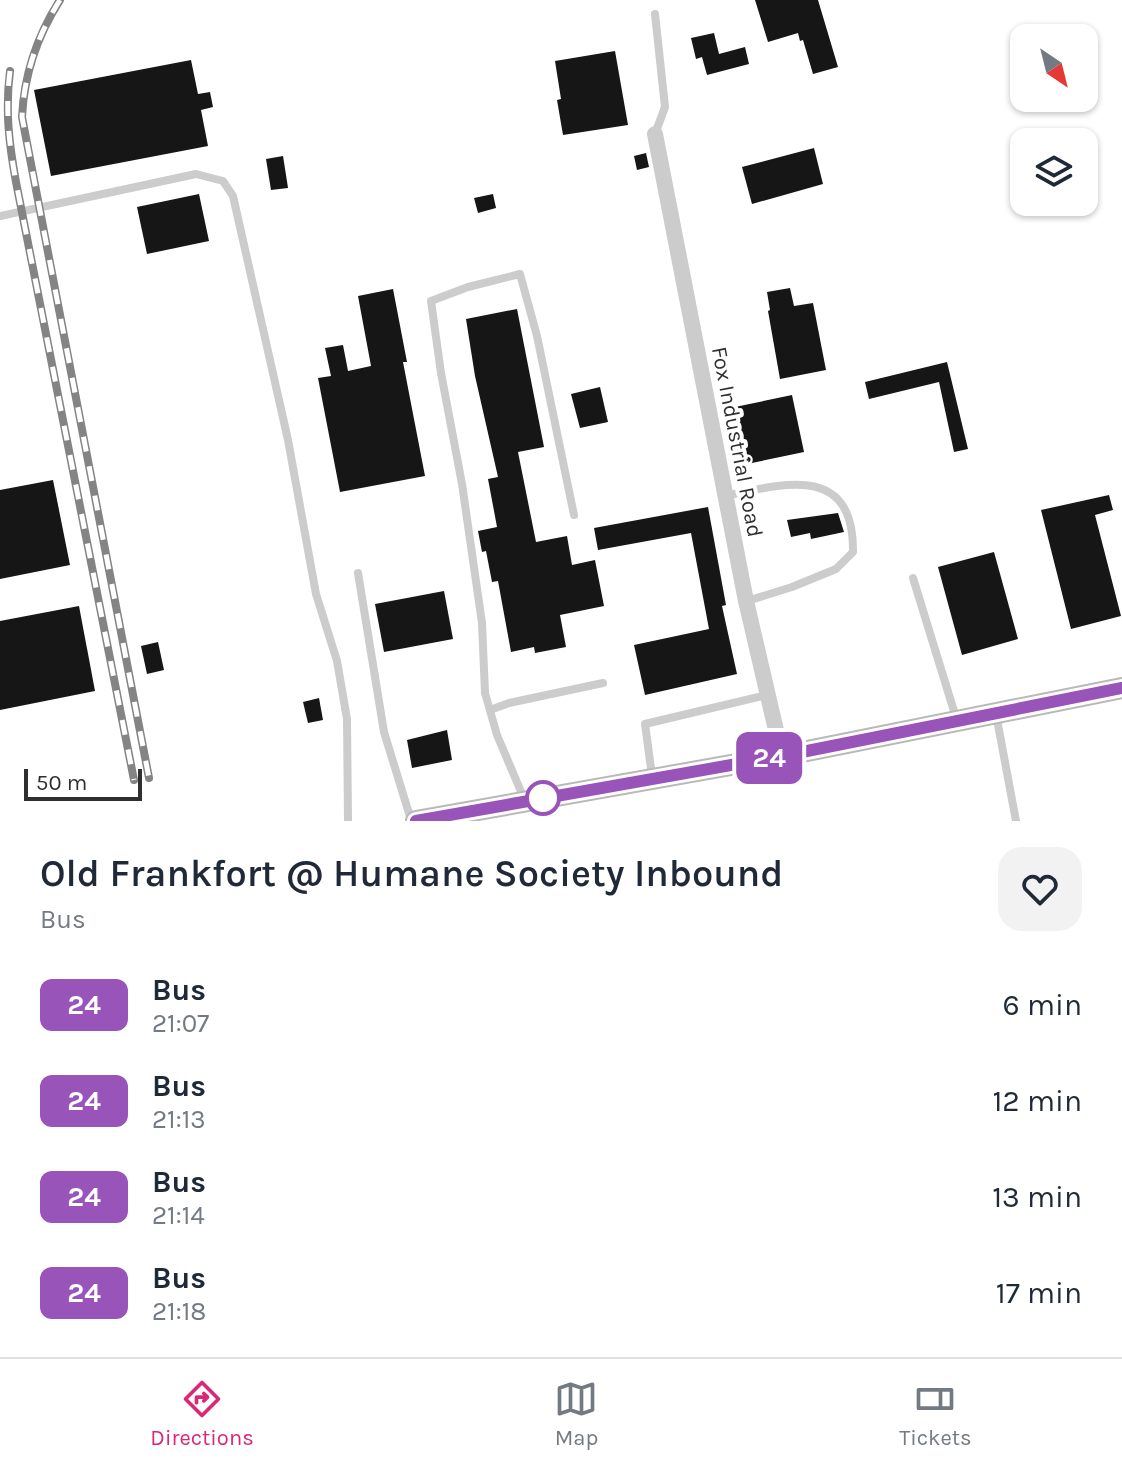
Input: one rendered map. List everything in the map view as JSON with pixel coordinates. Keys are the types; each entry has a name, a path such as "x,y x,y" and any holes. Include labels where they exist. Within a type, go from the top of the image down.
{"main road":[{"path":"413,821 782,756 1122,688"}],"street":[{"name":"Fox Industrial Road","path":"655,134 746,601 782,756"}],"lane":[{"path":"655,14 665,107 655,134"},
{"path":"0,216 196,174 223,181 233,196 288,440 316,594 337,661 347,719 348,821"},
{"path":"525,802 485,693 482,623 431,301 468,287 520,274 537,336 574,515"},
{"path":"725,496 779,484 808,486 830,492 846,505 853,529 853,552 836,569 746,601"},
{"path":"358,573 384,732 413,821"},
{"path":"913,578 957,721"},
{"path":"490,710 603,683"},
{"path":"652,779 645,724 768,695"},
{"path":"996,713 1016,821"}],"building":[{"path":"755,0 818,0 838,67 813,74 798,33 768,42"},
{"path":"714,33 719,54 745,47 749,64 707,75 702,57 696,59 691,38"},
{"path":"615,51 628,125 563,135 555,61"},
{"path":"191,60 198,94 210,92 213,107 201,110 208,146 51,176 34,90"},
{"path":"814,148 823,184 752,204 742,167"},
{"path":"646,153 649,167 637,170 634,156"},
{"path":"283,156 288,188 271,190 266,159"},
{"path":"199,194 209,241 147,254 137,207"},
{"path":"493,194 496,208 478,213 474,198"},
{"path":"790,288 794,306 813,303 826,370 780,379 767,292"},
{"path":"393,289 407,362 403,362 425,476 340,492 318,378 331,376 325,348 343,345 348,371 371,366 358,296"},
{"path":"517,309 544,447 518,452 536,542 567,536 572,565 595,560 604,606 560,615 566,647 535,653 534,647 511,652 498,581 492,582 486,551 482,552 478,531 497,527 488,479 498,477 475,376 466,319"},
{"path":"947,362 968,449 954,452 939,382 869,399 865,382"},
{"path":"600,387 608,422 580,428 571,394"},
{"path":"792,395 804,452 747,464 735,407"},
{"path":"53,480 70,565 0,579 0,490"},
{"path":"1109,495 1113,510 1095,515 1121,616 1071,629 1041,510"},
{"path":"708,507 726,605 722,606 737,674 645,695 634,645 709,629 691,533 598,550 594,528"},
{"path":"838,513 844,532 811,539 810,533 791,537 787,520"},
{"path":"994,552 1018,639 962,655 938,567"},
{"path":"444,591 453,639 384,652 375,604"},
{"path":"79,606 95,691 0,710 0,621"},
{"path":"158,642 164,670 147,674 141,646"},
{"path":"319,698 323,720 308,723 303,702"},
{"path":"447,730 452,760 412,768 407,740"}],"railway":[{"path":"60,0 33,56 22,117 149,778"},
{"path":"10,71 8,113 14,168 134,780"}],"bus line":[{"name":"24","path":"416,821 782,756 1122,688"}]}
